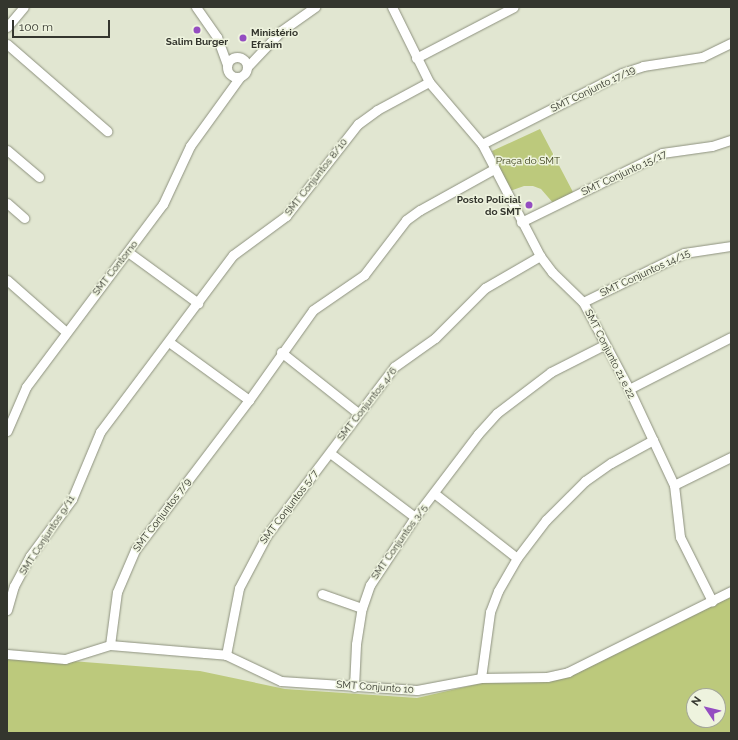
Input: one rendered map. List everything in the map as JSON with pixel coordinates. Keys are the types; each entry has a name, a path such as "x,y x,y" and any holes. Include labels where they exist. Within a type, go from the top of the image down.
{"street":[{"path":"196,7 217,37 242,60 245,73 240,77 230,74 217,37"},
{"path":"227,65 230,59 242,60 262,50 288,25 315,7"},
{"name":"SMT Conjunto 21 e 22","path":"392,7 429,82 482,144 521,222 540,256 552,272 584,302 674,485 680,536 712,601"},
{"path":"416,58 514,7"},
{"path":"7,27 21,8"},
{"name":"SMT Conjunto 17/19","path":"482,144 622,73 643,66 702,57 731,43"},
{"path":"7,44 107,131"},
{"name":"SMT Contorno","path":"220,105 230,74"},
{"name":"SMT Contorno","path":"7,431 26,387 163,204 190,146 240,77"},
{"name":"SMT Conjuntos 8/10","path":"169,342 240,248 286,216 358,124 377,110 429,82"},
{"name":"SMT Conjunto 15/17","path":"521,222 662,153 712,146 731,140"},
{"path":"7,150 40,177"},
{"name":"SMT Conjuntos 7/9","path":"110,646 116,592 135,550 249,400 281,352 313,310 364,275 406,220 420,210 494,169"},
{"path":"7,203 24,218"},
{"name":"SMT Conjuntos 14/15","path":"584,302 684,253 731,246"},
{"path":"128,252 198,303"},
{"name":"SMT Conjuntos 4/6","path":"330,453 358,413 394,367 435,338 475,296 540,256"},
{"path":"7,280 66,332"},
{"path":"628,389 731,337"},
{"path":"169,342 249,400"},
{"name":"SMT Conjuntos 9/11","path":"7,610 14,586 30,556 72,499 93,445 100,432 169,342"},
{"name":"SMT Conjuntos 3/5","path":"354,687 356,644 362,608 370,584 382,563 415,517 478,434 497,413 551,372 604,345"},
{"path":"281,352 358,413"},
{"path":"481,678 490,612 498,591 517,558 546,520 585,481 653,440"},
{"path":"330,453 415,517"},
{"name":"SMT Conjuntos 5/7","path":"226,655 239,588 250,564 267,534 330,453"},
{"path":"674,485 731,457"},
{"path":"434,493 517,558"},
{"name":"SMT Conjunto 10","path":"7,654 65,659 110,646 226,655 281,681 417,690 481,678 547,677 568,672 731,591"},
{"path":"322,594 362,608"}],"green space":[{"name":"Praça do SMT","path":"540,129 574,194 554,204 541,189 533,186 524,186 510,191 492,151"},
{"path":"731,597 731,733 7,733 7,656 200,671 285,689 417,698 482,683 546,681"}],"place":[{"name":"Salim Burger","path":"197,30"},
{"name":"Ministério Efraim","path":"243,38"},
{"name":"Posto Policial do SMT","path":"529,205"}]}
